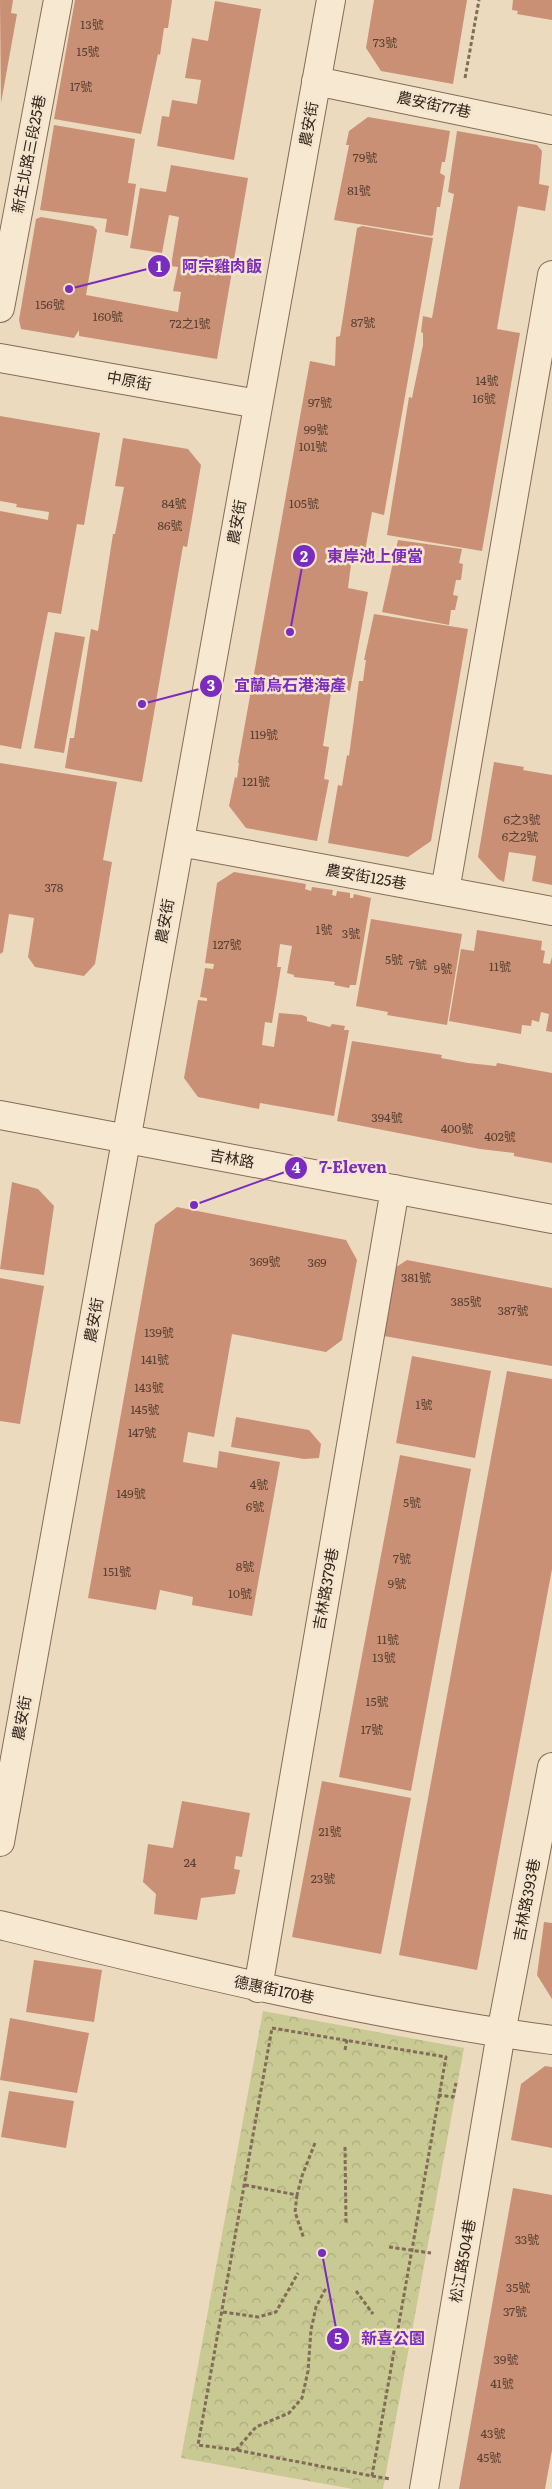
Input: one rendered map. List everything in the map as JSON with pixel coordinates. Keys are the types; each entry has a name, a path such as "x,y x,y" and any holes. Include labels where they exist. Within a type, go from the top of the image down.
{"street":[{"name":"新生北路三段25巷","path":"0,308 58,0"},
{"name":"農安街","path":"0,1842 331,0"},
{"name":"農安街77巷","path":"316,81 552,130"},
{"path":"445,891 552,276"},
{"name":"中原街","path":"0,358 258,404"},
{"name":"農安街125巷","path":"180,842 552,911"},
{"name":"吉林路","path":"0,1116 552,1219"},
{"name":"吉林路379巷","path":"258,1988 395,1189"},
{"name":"吉林路393巷","path":"501,2033 552,1767"},
{"name":"德惠街170巷","path":"0,1925 258,1988 501,2033 552,2040"},
{"name":"松江路504巷","path":"424,2489 501,2033"}],"path":[{"path":"459,110 479,0"},
{"path":"272,2028 446,2057 438,2095 372,2476 236,2450 198,2445 272,2028"},
{"path":"345,2050 347,2041"},
{"path":"438,2095 453,2097 456,2080"},
{"path":"304,2239 297,2224 295,2212 302,2176 315,2143"},
{"path":"345,2147 346,2224"},
{"path":"245,2185 297,2195"},
{"path":"390,2247 411,2250"},
{"path":"223,2312 258,2318 276,2312 298,2273"},
{"path":"236,2450 256,2426 289,2412 302,2398 308,2371 311,2330 316,2307 326,2288"},
{"path":"356,2291 373,2314"}],"green space":[{"path":"263,2011 464,2048 383,2489 353,2489 181,2458"}],"building":[{"path":"0,0 13,0 11,13 17,14 1,103"},
{"path":"75,0 172,0 168,28 164,28 160,55 158,54 141,134 54,119"},
{"path":"374,0 467,0 453,84 381,71 366,48"},
{"path":"513,0 552,0 552,20 517,14 518,11 512,10"},
{"path":"215,1 261,9 234,160 157,146 162,116 169,117 172,100 197,104 201,80 185,78 192,38 208,41"},
{"path":"368,117 450,131 445,162 442,162 440,173 445,176 440,207 437,207 433,235 334,220 349,145 346,145 349,131"},
{"path":"54,125 135,139 128,183 136,184 128,236 105,232 107,219 40,210"},
{"path":"457,131 537,145 542,151 539,184 549,186 545,211 518,206 497,329 520,333 482,551 387,535 409,397 412,398 423,345 423,333 421,332 423,316 432,318 454,194 448,192"},
{"path":"171,165 248,178 217,359 79,336 79,330 74,338 21,329 19,320 36,219 41,217 93,226 97,230 86,295 178,312 181,292 173,291 178,267 171,266 179,217 169,215 162,253 130,248 140,188 166,192"},
{"path":"362,226 433,238 384,515 372,512 365,551 353,549 348,588 368,592 350,691 332,687 323,746 329,747 324,779 329,780 317,841 246,828 229,806 235,777 237,778 238,763 310,361 335,366 336,337 340,336 357,228"},
{"path":"0,416 100,433 84,525 77,524 61,614 48,612 21,749 0,745 0,511 48,520 49,512 16,507 17,504 0,501"},
{"path":"123,438 188,449 201,465 187,547 183,546 142,782 65,768 70,738 74,738 91,629 98,631 113,534 115,534 124,487 115,486"},
{"path":"398,540 462,549 459,563 463,564 461,580 456,580 453,595 458,596 455,610 451,610 449,625 382,612"},
{"path":"374,614 468,629 431,841 408,857 328,843 338,785 342,786 347,755 349,756 359,681 363,681 366,660 364,660"},
{"path":"55,632 85,637 64,753 34,748"},
{"path":"494,762 524,767 523,770 552,775 552,885 532,881 536,856 509,852 504,882 498,879 478,857"},
{"path":"0,763 117,782 103,860 112,862 95,964 84,976 35,967 28,957 34,918 9,914 3,952 0,954"},
{"path":"234,872 306,884 305,889 311,891 312,887 333,890 332,895 336,896 337,891 350,893 350,898 353,898 354,894 371,898 356,985 350,985 349,988 334,985 335,982 294,977 294,975 287,973 292,946 280,944 277,967 281,967 272,1023 265,1022 262,1045 274,1047 279,1013 302,1015 307,1017 307,1021 330,1027 332,1024 345,1026 344,1030 349,1030 334,1116 260,1103 259,1109 198,1097 184,1078 198,1000 207,1001 207,998 200,997 205,968 213,969 214,964 205,963 217,883"},
{"path":"371,919 462,934 447,1025 387,1015 388,1012 356,1006"},
{"path":"477,930 542,941 541,950 545,951 543,963 550,964 552,957 552,1032 546,1031 549,1014 541,1012 539,1022 532,1020 531,1026 522,1025 521,1034 449,1021 461,949 474,951"},
{"path":"352,1041 442,1055 441,1058 468,1063 496,1066 497,1063 552,1073 552,1163 514,1156 514,1153 480,1149 337,1121"},
{"path":"12,1182 38,1189 54,1206 44,1275 0,1269"},
{"path":"177,1207 346,1240 357,1260 342,1340 326,1352 232,1334 214,1437 188,1432 183,1462 217,1468 219,1451 280,1462 252,1616 192,1605 193,1597 160,1590 156,1610 88,1598 155,1224"},
{"path":"407,1260 552,1288 552,1366 373,1334 384,1275"},
{"path":"0,1278 44,1286 20,1424 0,1421"},
{"path":"412,1356 491,1371 475,1458 396,1443"},
{"path":"507,1371 552,1379 552,1569 477,1970 399,1955"},
{"path":"236,1417 309,1430 321,1444 319,1458 304,1459 231,1447"},
{"path":"400,1455 471,1469 411,1791 339,1777"},
{"path":"322,1781 411,1798 381,1954 292,1937"},
{"path":"182,1801 250,1813 242,1857 236,1856 234,1869 240,1870 235,1894 201,1898 197,1920 154,1914 156,1894 143,1882 148,1844 173,1848"},
{"path":"544,1922 552,1923 552,1999 537,1975"},
{"path":"34,1960 102,1970 94,2022 26,2012"},
{"path":"10,2018 89,2033 77,2093 0,2080"},
{"path":"545,2066 552,2067 552,2148 511,2140 521,2084"},
{"path":"9,2091 74,2101 66,2148 1,2137"},
{"path":"513,2188 552,2195 552,2450 545,2489 459,2489"}],"place":[{"name":"阿宗雞肉飯","path":"69,289"},
{"name":"東岸池上便當","path":"290,632"},
{"name":"宜蘭烏石港海產","path":"142,704"},
{"name":"7-Eleven","path":"194,1205"},
{"name":"新喜公園","path":"322,2253"}]}
